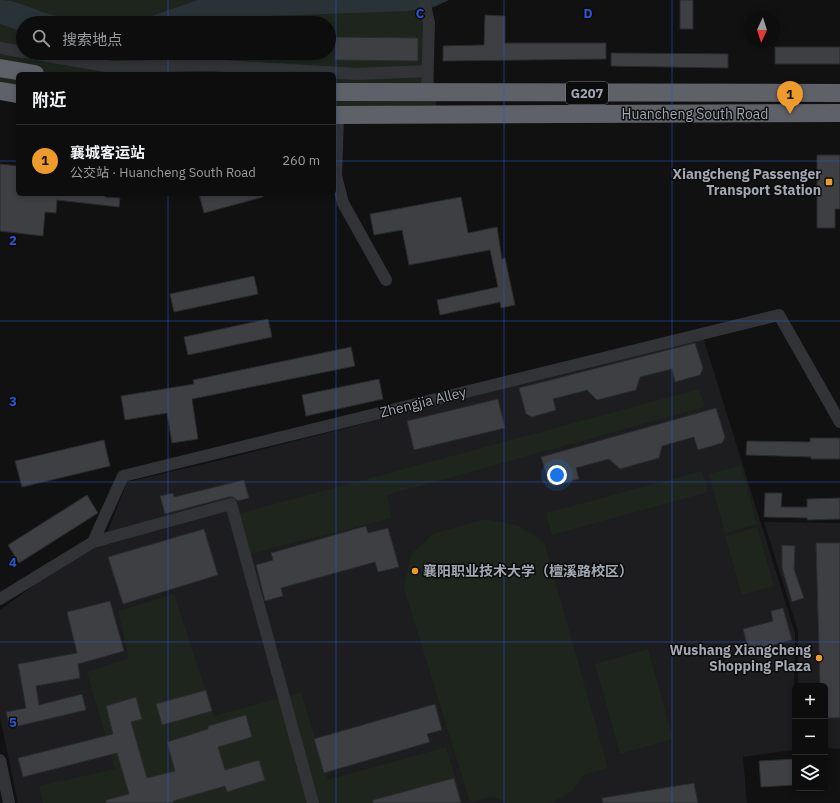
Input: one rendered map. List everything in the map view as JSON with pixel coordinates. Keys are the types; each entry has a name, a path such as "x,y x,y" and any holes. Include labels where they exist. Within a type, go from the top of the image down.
{"highway":[{"path":"0,68 23,72"},
{"path":"0,91 16,94"},
{"name":"Huancheng South Road","path":"336,92 840,93"},
{"name":"Huancheng South Road","path":"336,115 840,113"}],"street":[{"path":"424,0 429,23 427,92"},
{"path":"0,48 16,51"},
{"path":"71,60 112,67 208,65 325,72"},
{"path":"336,73 358,74 428,72"},
{"path":"336,115 336,176 343,203 386,280"},
{"name":"Zhengjia Alley","path":"93,542 123,476 779,315 840,422"},
{"path":"0,599 93,542 231,504 312,803"},
{"path":"0,760 9,803"}],"shaded area":[{"path":"0,0 424,0 429,23 437,114 336,115 336,72 16,72 16,94 0,91"},
{"path":"0,0 7,0 59,16 16,16 16,30 0,24"},
{"path":"198,0 449,0 434,7 407,11 269,16 151,16"},
{"name":"襄阳职业技术大学（檀溪路校区）","path":"703,337 795,633 794,683 792,683 792,750 743,757 747,803 18,803 0,717 0,610 108,531 127,482 225,459"},
{"path":"699,389 705,407 387,495 392,518 245,555 234,515"},
{"path":"741,465 757,524 725,533 709,474"},
{"path":"702,471 708,492 552,535 546,513"},
{"path":"486,519 519,526 544,542 608,768 583,775 573,791 551,803 507,803 494,797 470,802 404,588 411,554 435,533"},
{"name":"Wushang Xiangcheng Shopping Plaza","path":"764,522 840,523 840,749 828,748 828,683 798,683 798,631"},
{"path":"757,527 774,586 742,595 725,536"},
{"path":"174,594 214,716 301,692 328,780 446,747 463,803 43,803 39,786 115,769 87,672 129,658 118,611"},
{"path":"648,649 673,739 620,754 595,664"}],"building":[{"path":"680,0 693,0 693,29 680,29"},
{"path":"485,15 505,16 505,43 606,43 606,59 443,61 443,46 484,45"},
{"path":"336,37 418,38 418,61 335,60"},
{"path":"840,47 840,64 775,64 775,48"},
{"path":"611,53 728,54 728,68 611,66"},
{"name":"Xiangcheng Passenger Transport Station","path":"817,155 840,155 840,209 835,209 835,228 817,228"},
{"path":"0,164 16,166 16,196 105,196 120,198 119,207 57,200 56,213 45,212 43,236 0,231"},
{"path":"200,196 263,197 204,213"},
{"path":"461,197 468,233 497,227 502,259 505,258 515,305 501,308 500,302 440,315 437,300 498,287 490,250 409,265 402,230 374,235 370,214"},
{"path":"254,276 258,294 174,312 170,294"},
{"path":"268,319 272,337 188,355 184,337"},
{"path":"695,343 703,368 700,375 675,382 672,369 640,377 636,390 597,400 587,390 553,399 556,410 532,417 526,414 519,388"},
{"path":"351,347 355,366 192,399 198,439 172,443 167,413 125,420 121,396 194,384 193,380"},
{"path":"379,379 383,399 306,416 302,395"},
{"path":"498,399 505,428 414,450 407,421"},
{"path":"716,408 725,437 722,443 698,450 694,437 662,446 659,458 620,469 609,459 576,468 579,479 554,486 549,483 541,457"},
{"path":"810,438 840,438 840,459 811,459 811,457 746,455 747,441 810,442"},
{"path":"104,440 110,466 22,487 15,461"},
{"path":"244,480 249,498 238,501 233,497 229,497 165,514 160,496 173,493 174,497"},
{"path":"765,493 782,493 781,507 807,507 807,499 840,498 840,519 807,520 807,518 764,517"},
{"path":"87,495 98,513 19,563 8,545"},
{"path":"366,526 368,533 388,528 399,567 378,572 375,562 281,588 283,596 265,601 256,565 273,560 271,553"},
{"path":"204,529 218,575 123,604 108,557"},
{"name":"Wushang Xiangcheng Shopping Plaza","path":"816,543 840,543 840,718 828,718 828,683 820,683"},
{"path":"782,545 795,546 794,569 804,598 792,602 782,568"},
{"path":"110,601 124,651 78,664 80,678 36,686 39,705 82,694 86,710 10,728 6,712 26,708 18,664 77,653 67,612"},
{"path":"783,608 792,640 749,652 743,629 773,621 771,611"},
{"path":"206,690 212,711 162,725 156,704"},
{"path":"136,697 142,719 131,722 147,778 175,771 167,742 208,729 208,726 246,715 252,737 218,747 225,770 259,760 265,780 227,792 225,786 173,801 174,803 106,803 106,800 129,794 117,753 23,777 18,758 113,734 106,706"},
{"path":"435,704 442,730 427,734 430,742 324,773 314,739"},
{"path":"792,759 792,785 761,787 759,761"},
{"path":"454,778 461,803 373,803 373,800"},
{"path":"694,783 698,803 603,803 602,798"}],"place":[{"name":"襄城客运站","path":"790,114"},
{"name":"Xiangcheng Passenger Transport Station","path":"829,182"},
{"name":"襄阳职业技术大学（檀溪路校区）","path":"415,571"},
{"name":"Wushang Xiangcheng Shopping Plaza","path":"819,658"}]}
